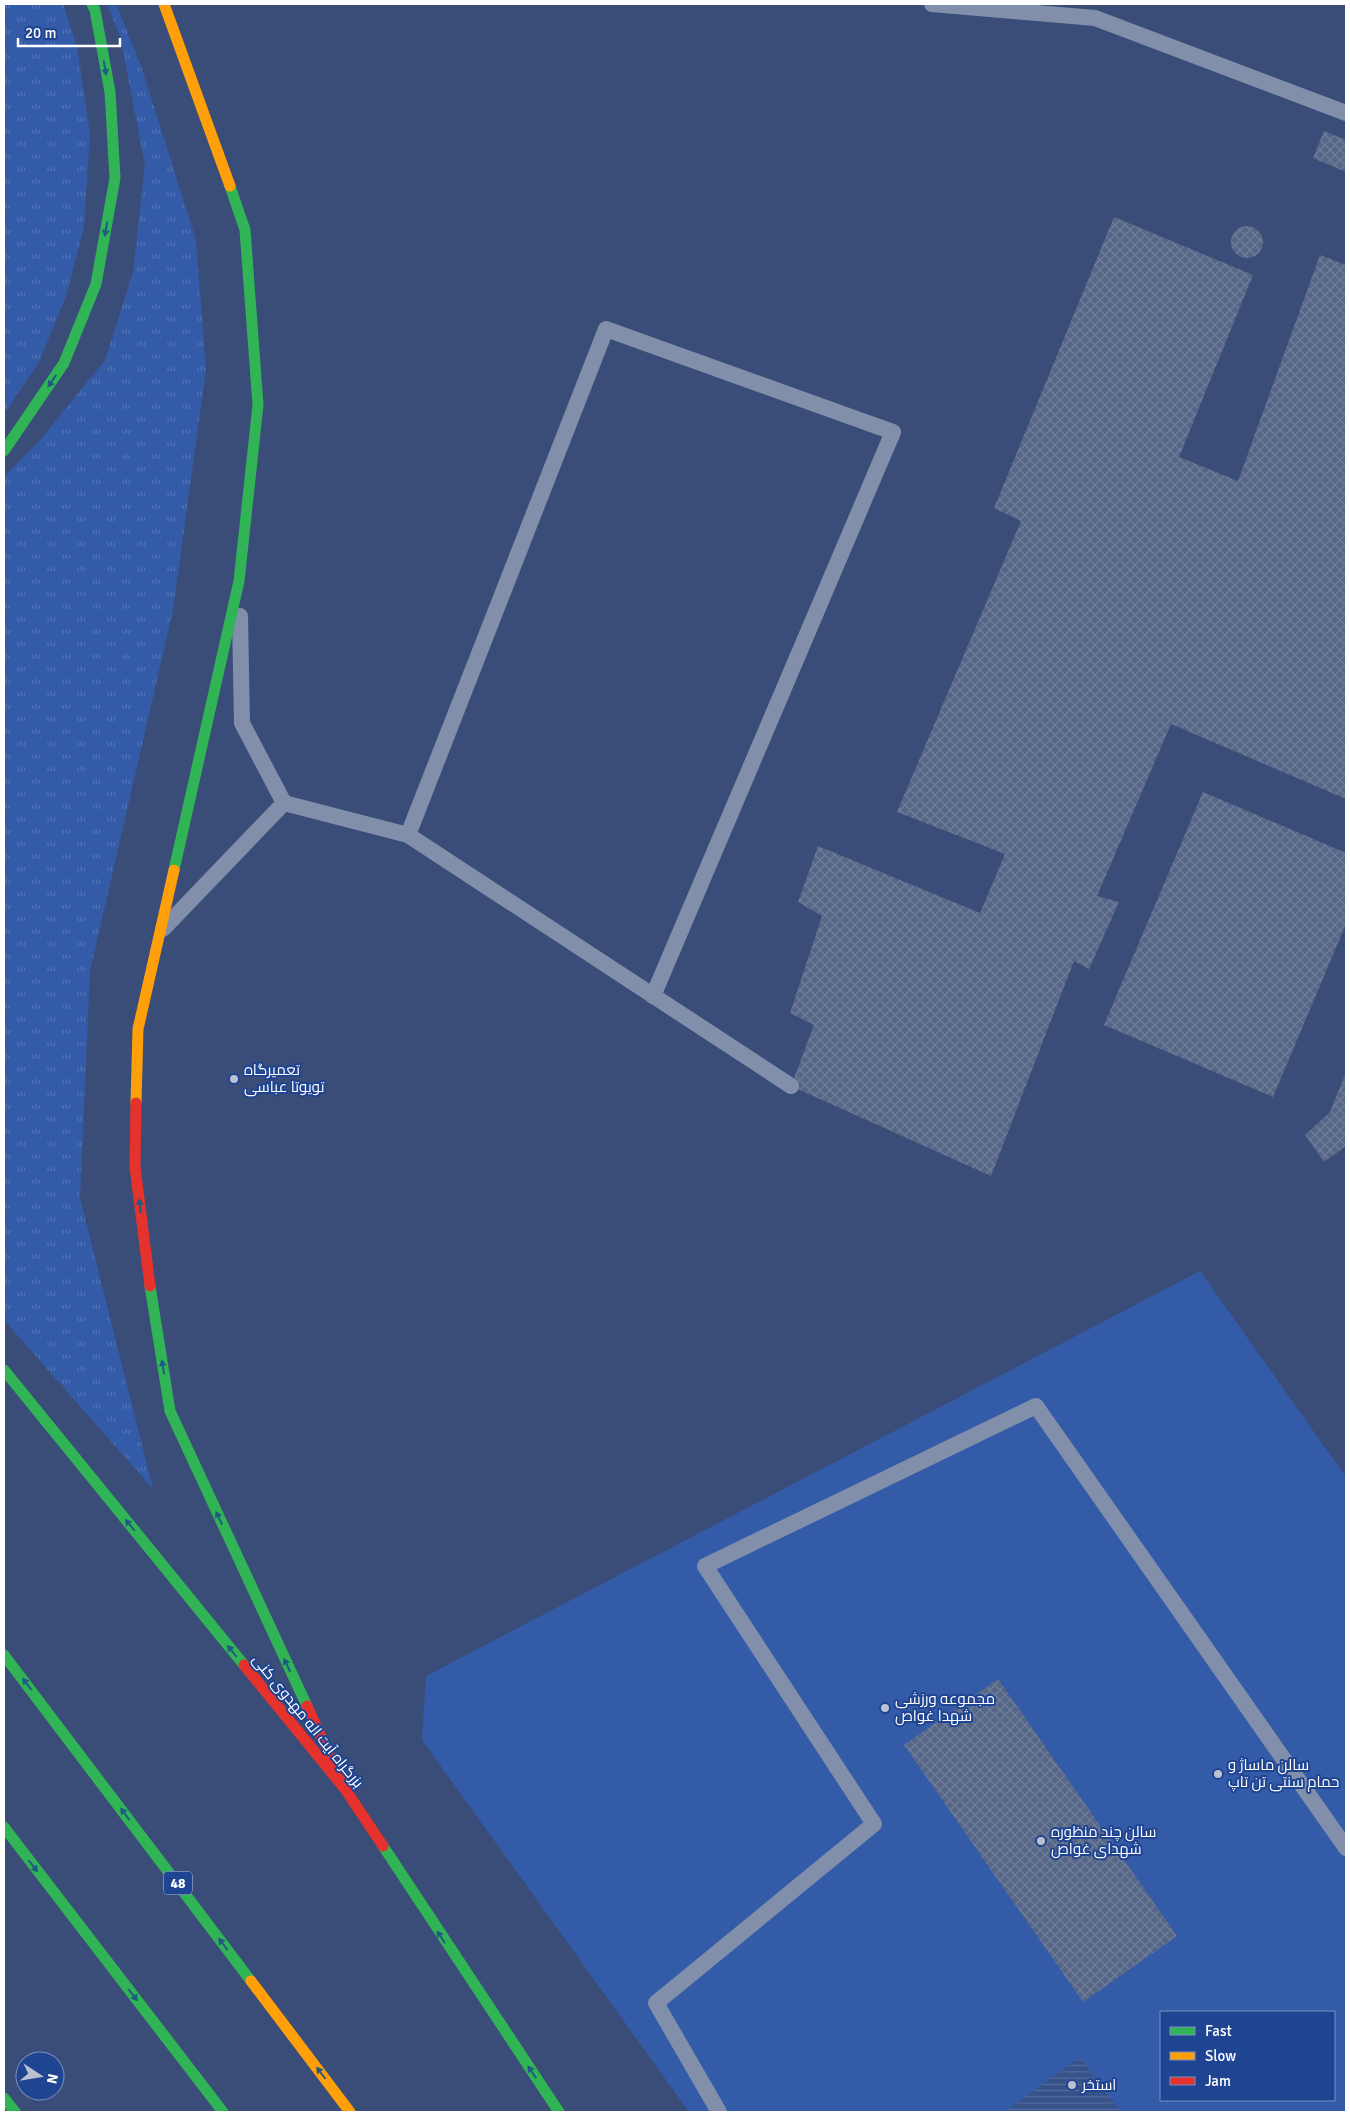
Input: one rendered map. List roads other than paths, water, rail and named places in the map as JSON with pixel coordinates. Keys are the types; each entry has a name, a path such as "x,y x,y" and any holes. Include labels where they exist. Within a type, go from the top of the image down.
{"main road":[{"path":"4,452 64,362 96,284 115,178 110,92 95,10 92,4"},
{"path":"164,4 245,230 258,405 239,581 138,1029 135,1167 151,1297 170,1411 345,1789"},
{"name":"بزرگراه آیت اله مهدوی کنی","path":"4,1370 345,1789 559,2112"},
{"name":"48","path":"4,1655 350,2112"},
{"path":"4,1827 223,2112"},
{"path":"4,2098 15,2112"}],"lane":[{"path":"932,4 1095,18 1346,113"},
{"path":"408,835 606,329 893,432 653,996"},
{"path":"239,581 242,723 284,803 408,835 791,1086"},
{"path":"160,932 284,803"},
{"path":"719,2112 656,2003 874,1824 705,1566 1036,1406 1346,1848"}],"place":[{"name":"تعمیرگاه تویوتا عباسی","path":"234,1079"},
{"name":"مجموعه ورزشی شهدا غواص","path":"885,1708"},
{"name":"سالن ماساژ و حمام سنتی تن تاپ","path":"1218,1774"},
{"name":"سالن چند منظوره شهدای غواص","path":"1041,1841"},
{"name":"استخر","path":"1072,2085"}]}
